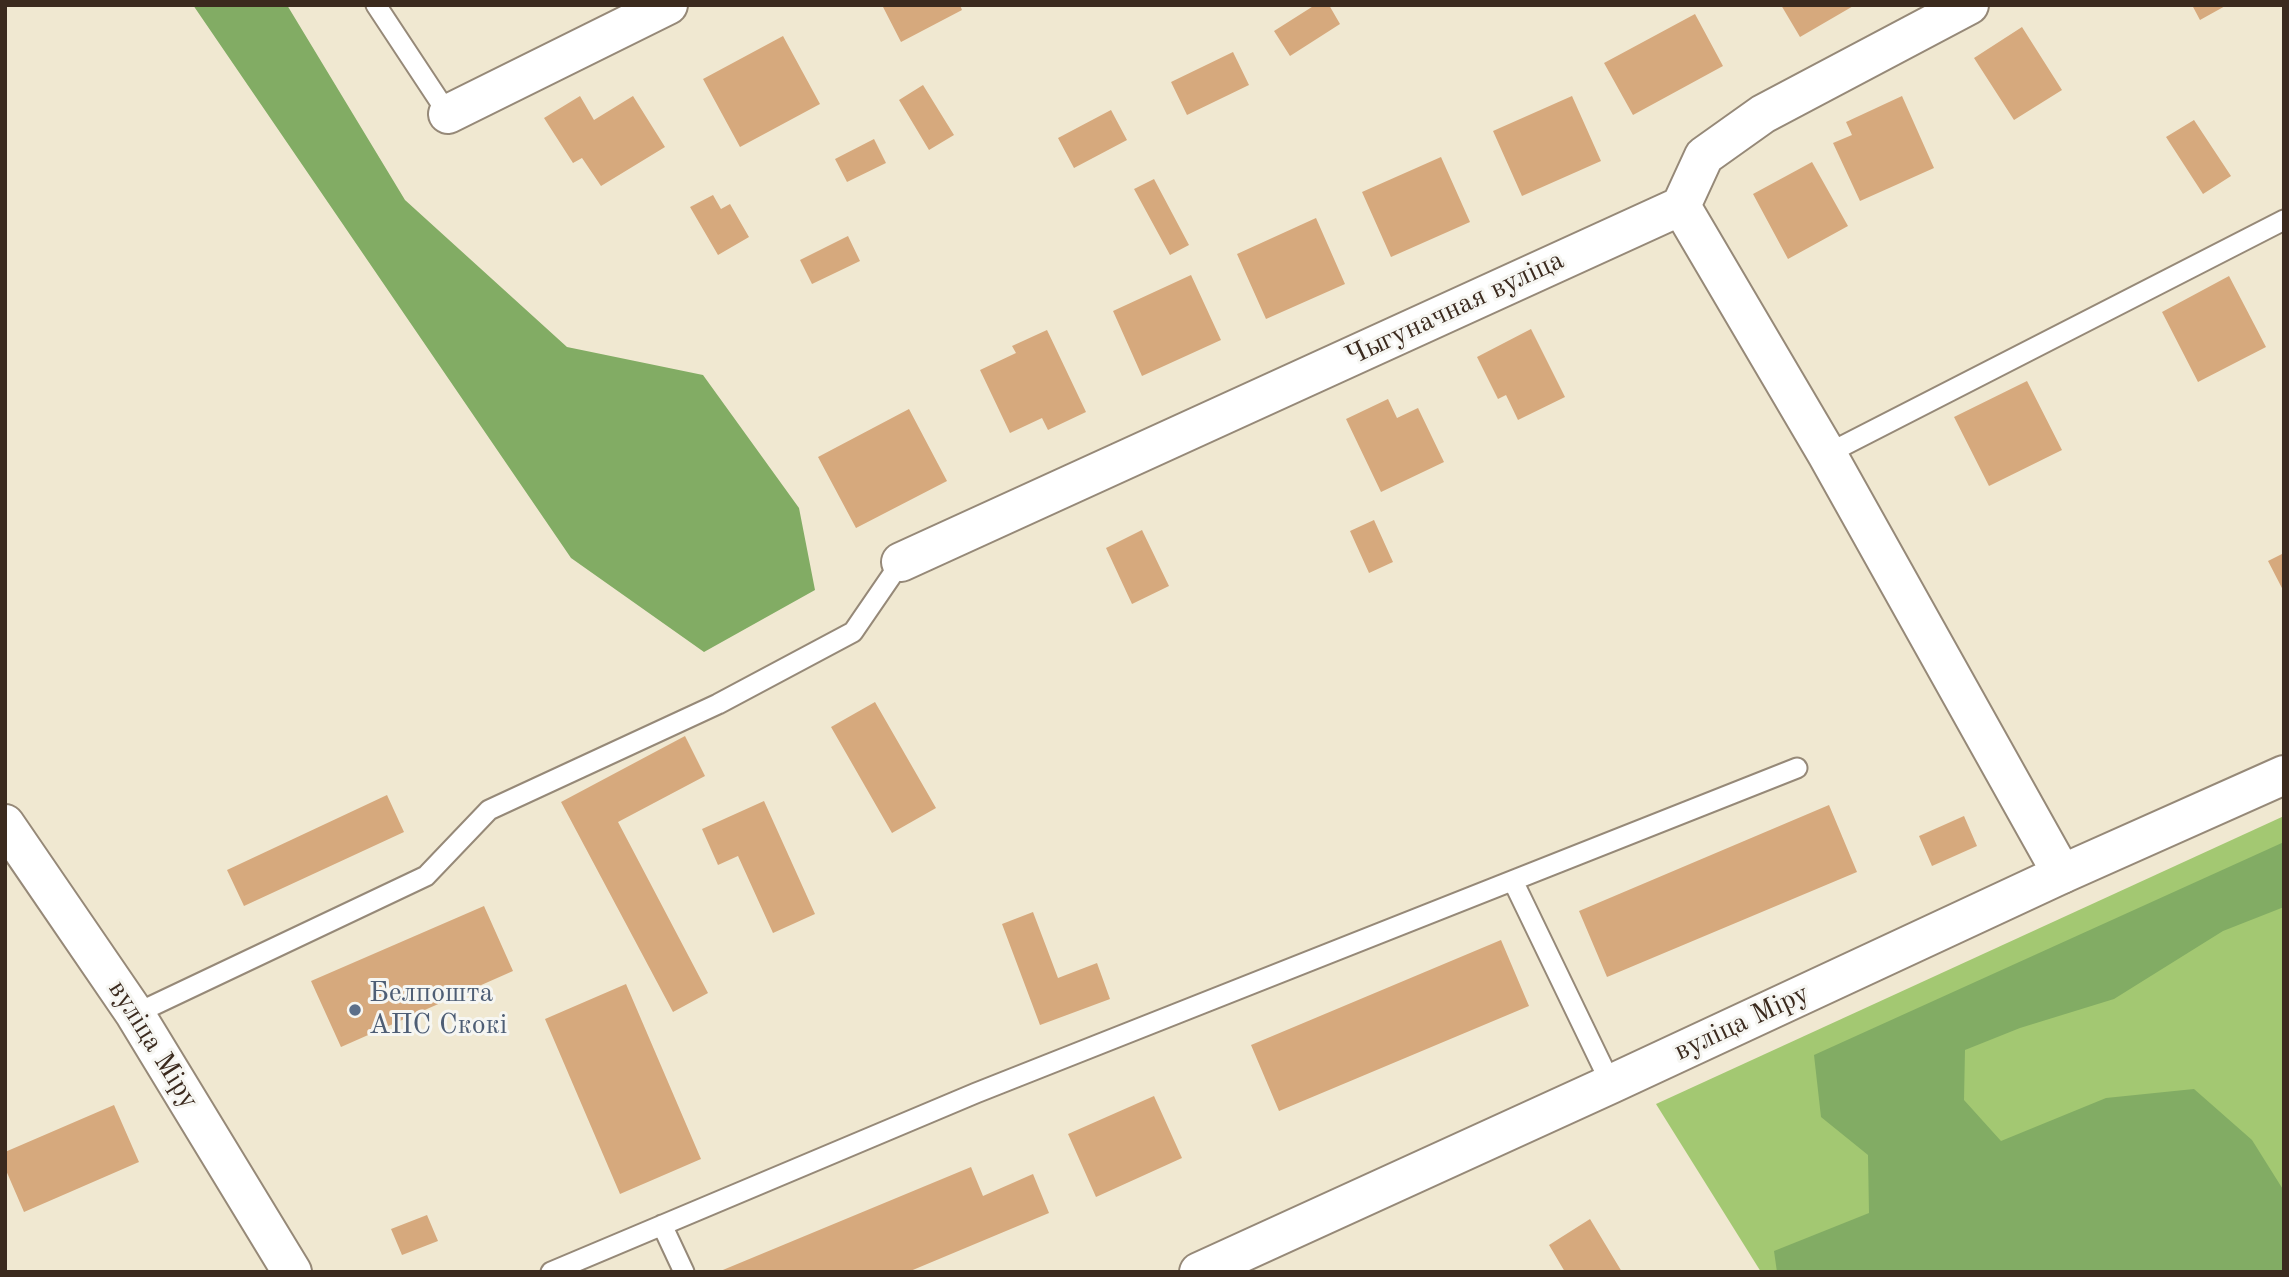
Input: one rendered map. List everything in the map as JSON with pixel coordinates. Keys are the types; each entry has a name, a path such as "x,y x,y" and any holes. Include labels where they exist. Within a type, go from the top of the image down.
{"street":[{"path":"448,114 668,5"},
{"path":"1969,5 1763,114 1704,156 1681,206 1827,454 2062,874"},
{"name":"Чыгуначная вуліца","path":"901,562 1681,206"},
{"name":"вуліца Міру","path":"1220,1268 2062,874 2284,775"},
{"name":"вуліца Міру","path":"5,824 135,1014 292,1272"}],"lane":[{"path":"376,5 448,114"},
{"path":"1827,454 2284,220"},
{"path":"135,1014 426,876 489,810 718,704 853,632 901,562"},
{"path":"551,1272 976,1093 1797,768"},
{"path":"1513,881 1611,1084"},
{"path":"662,1225 684,1272"}],"green space":[{"path":"193,5 287,5 405,200 567,347 703,375 799,508 815,590 704,652 571,558"},
{"path":"2284,816 2284,1272 1761,1272 1656,1104"},
{"path":"2284,842 2284,907 2223,931 2114,999 2020,1028 1965,1050 1964,1100 2001,1141 2106,1098 2194,1089 2252,1140 2284,1191 2284,1272 1777,1272 1774,1251 1869,1213 1868,1155 1821,1117 1814,1055"}],"building":[{"path":"882,5 960,5 962,10 901,42"},
{"path":"1315,5 1329,5 1340,24 1290,56 1274,31"},
{"path":"1781,5 1855,5 1800,37"},
{"path":"2192,5 2227,5 2200,20"},
{"path":"1695,14 1723,66 1633,115 1604,63"},
{"path":"2022,27 2062,90 2014,120 1974,58"},
{"path":"783,36 820,104 740,147 703,79"},
{"path":"1233,52 1249,85 1187,115 1171,82"},
{"path":"923,85 954,135 929,150 899,100"},
{"path":"580,96 594,120 633,96 665,147 601,186 582,158 573,163 544,118"},
{"path":"1572,96 1601,161 1522,196 1493,131"},
{"path":"1902,96 1934,168 1860,201 1833,143 1852,135 1846,122"},
{"path":"1111,110 1127,140 1074,168 1058,138"},
{"path":"2194,120 2231,176 2203,194 2166,137"},
{"path":"874,139 886,163 847,182 835,159"},
{"path":"1441,157 1470,222 1391,257 1362,192"},
{"path":"1812,162 1848,226 1788,259 1753,194"},
{"path":"1154,179 1189,245 1170,255 1134,189"},
{"path":"713,195 721,209 730,204 749,237 718,255 690,207"},
{"path":"1316,218 1345,284 1266,319 1237,254"},
{"path":"848,236 860,261 812,284 800,260"},
{"path":"1191,275 1221,340 1142,376 1113,311"},
{"path":"2229,276 2266,347 2198,382 2162,312"},
{"path":"1531,329 1565,397 1518,420 1506,395 1498,399 1477,357"},
{"path":"1047,330 1086,412 1048,430 1042,418 1010,433 980,370 1016,353 1012,346"},
{"path":"2027,381 2062,450 1989,486 1954,417"},
{"path":"1388,399 1397,418 1418,408 1444,462 1381,492 1346,419"},
{"path":"909,409 947,481 856,528 818,457"},
{"path":"1374,520 1393,562 1369,573 1350,531"},
{"path":"1142,530 1169,586 1132,604 1106,548"},
{"path":"2284,553 2284,592 2268,561"},
{"path":"875,702 936,808 892,833 831,727"},
{"path":"685,736 705,776 618,822 708,993 673,1012 561,802"},
{"path":"387,795 404,832 244,906 227,870"},
{"path":"764,801 815,914 773,933 738,856 718,865 702,829"},
{"path":"1829,805 1857,872 1607,977 1579,911"},
{"path":"1964,816 1977,846 1932,866 1919,836"},
{"path":"484,906 513,971 341,1047 311,981"},
{"path":"1033,912 1058,978 1097,963 1110,999 1040,1025 1002,924"},
{"path":"1501,940 1529,1006 1279,1111 1251,1045"},
{"path":"626,984 701,1159 620,1194 545,1019"},
{"path":"1154,1096 1182,1158 1096,1197 1068,1134"},
{"path":"114,1105 139,1162 24,1212 5,1168 5,1152"},
{"path":"971,1167 983,1196 1033,1174 1049,1213 908,1272 718,1272"},
{"path":"427,1215 438,1241 402,1255 391,1229"},
{"path":"1590,1219 1622,1272 1565,1272 1549,1245"}],"place":[{"name":"Белпошта АПС Скокі","path":"355,1010"}]}
